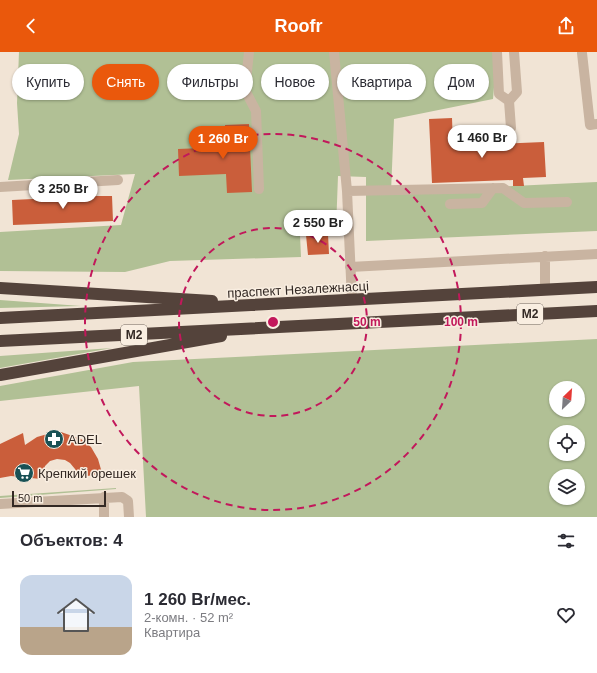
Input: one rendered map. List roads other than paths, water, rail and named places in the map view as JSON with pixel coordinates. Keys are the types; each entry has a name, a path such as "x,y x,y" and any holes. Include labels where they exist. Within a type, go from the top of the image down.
{"highway":[{"name":"праспект Незалежнасці","path":"0,318 597,287"},
{"path":"0,288 264,304"},
{"name":"М2","path":"0,342 597,311"},
{"path":"0,375 268,328"}],"lane":[{"path":"249,52 245,90 256,111 259,189"},
{"path":"334,52 347,191 352,300"},
{"path":"497,52 499,94 509,101"},
{"path":"511,128 509,101 517,92 514,52"},
{"path":"582,53 590,125 597,124"},
{"path":"0,187 118,180"},
{"path":"450,204 482,203 493,188"},
{"path":"347,191 503,188 524,204 567,202"},
{"path":"350,267 597,254"},
{"path":"544,256 546,290"},
{"path":"104,497 104,517"},
{"path":"0,504 122,497 128,502 129,517"}],"place":[{"name":"ADEL","path":"54,439"},
{"name":"Крепкий орешек","path":"24,473"}]}
